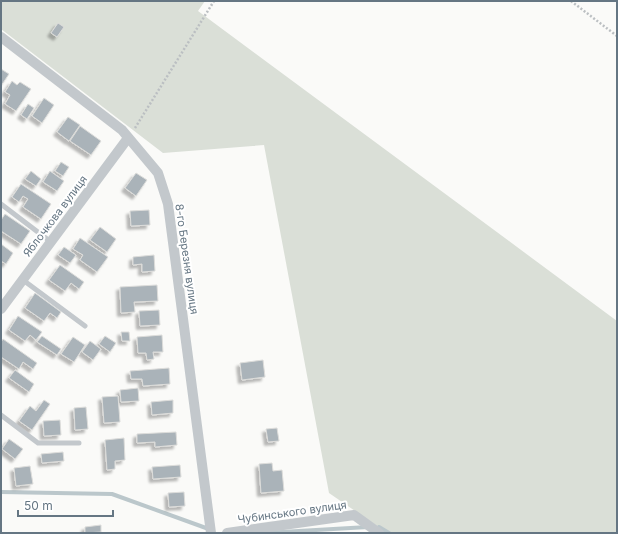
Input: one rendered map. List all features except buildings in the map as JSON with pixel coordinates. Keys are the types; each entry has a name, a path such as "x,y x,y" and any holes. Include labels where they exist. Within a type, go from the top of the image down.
{"street":[{"name":"8-го Березня вулиця","path":"1,37 122,130 158,173 168,204 211,533"},
{"name":"Яблочкова вулиця","path":"1,309 128,138"},
{"name":"Чубинського вулиця","path":"227,533 354,515 379,533"}],"lane":[{"path":"1,204 51,242"},
{"path":"23,280 85,326"},
{"path":"1,415 38,443 79,443"}],"path":[{"path":"128,138 214,1"},
{"path":"571,1 617,36"}],"shaded area":[{"path":"1,1 205,1 198,11 617,321 617,533 387,533 329,493 264,145 163,153 1,29"}],"waterway":[{"path":"1,492 112,494 206,528"},
{"path":"264,533 368,527"},
{"path":"379,527 389,533"}]}
